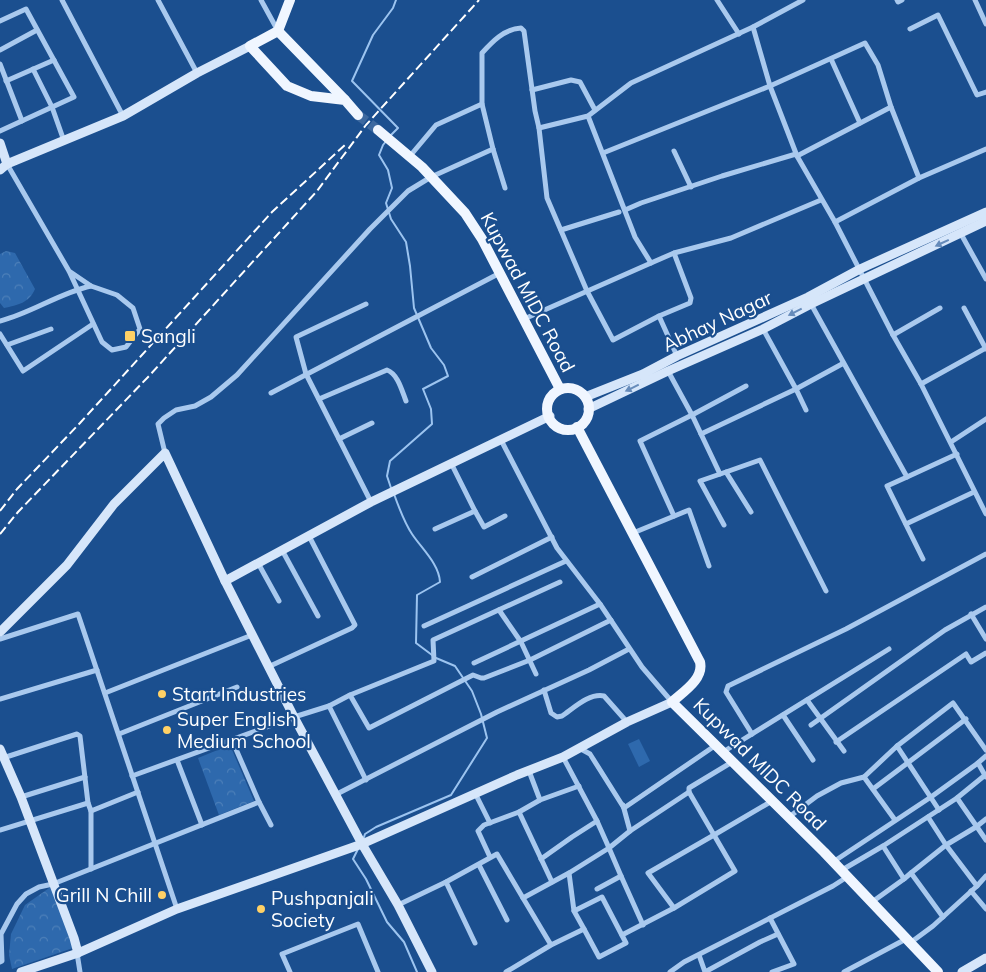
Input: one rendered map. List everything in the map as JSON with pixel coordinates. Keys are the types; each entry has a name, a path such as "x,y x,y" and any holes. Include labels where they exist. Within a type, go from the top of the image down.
{"main road":[{"path":"0,143 4,167 124,116 197,73 278,31 290,0"},
{"path":"278,31 358,115"},
{"path":"250,46 287,86 311,96 345,100"},
{"name":"Kupwad MIDC Road","path":"378,130 410,156 465,213 482,239 560,389"},
{"name":"Abhay Nagar","path":"585,397 643,374 677,356 808,297 860,269 986,212"},
{"path":"588,409 763,329 811,304 986,221"},
{"path":"572,388 585,397 588,409 586,418 577,427 560,428 550,420 547,408 548,402 560,389 572,388"},
{"path":"225,581 371,502 452,465 550,416"},
{"name":"Kupwad MIDC Road","path":"577,427 700,662 701,667 698,677 672,702 789,817 938,972"},
{"path":"0,632 67,565 114,504 165,453 268,667 335,795 398,905 432,972"},
{"path":"1,754 21,797 78,953 176,910 362,844 563,756 627,722 672,702"},
{"path":"21,972 68,956"},
{"path":"962,972 986,958"}],"street":[{"path":"62,0 124,116"},
{"path":"158,0 197,73"},
{"path":"261,0 278,31"},
{"path":"717,0 739,34"},
{"path":"539,128 588,116 631,83 739,34 803,0"},
{"path":"897,0 898,2 902,0"},
{"path":"975,0 986,24"},
{"path":"0,22 26,9 74,97 0,131"},
{"path":"910,29 938,15 977,95 986,92"},
{"path":"753,27 770,86 797,155 835,222 893,335 921,384 974,492 985,510"},
{"path":"505,188 493,150 482,104 482,53 497,37 516,28 521,28 524,31 548,198 587,291 613,340 659,316 690,303 691,300 674,253"},
{"path":"0,50 37,30"},
{"path":"604,153 770,86 865,43 878,65 891,107 918,178"},
{"path":"831,59 860,123"},
{"path":"6,80 54,60"},
{"path":"0,64 22,121"},
{"path":"33,69 52,107 64,142"},
{"path":"532,90 571,80 580,82 595,110"},
{"path":"410,156 436,125 482,104"},
{"path":"561,230 747,168 797,155 891,107"},
{"path":"588,116 604,153 622,211 651,263"},
{"path":"835,222 918,178 986,149"},
{"path":"165,453 158,424 176,410 196,406 211,397 236,375 370,229 408,191 431,177 493,150"},
{"path":"674,151 691,187"},
{"path":"4,167 69,271 102,342 112,350 126,347 140,330 133,308 117,294 92,286 69,271"},
{"path":"524,319 674,253 731,238 821,200"},
{"path":"961,234 986,279"},
{"path":"271,392 500,273"},
{"path":"0,321 16,317 77,289 92,286"},
{"path":"366,304 296,336 306,374 371,502"},
{"path":"811,304 907,477"},
{"path":"893,335 940,308"},
{"path":"921,384 986,349 964,308"},
{"path":"659,316 677,356"},
{"path":"0,334 23,371 93,324"},
{"path":"7,345 51,329"},
{"path":"763,329 806,410"},
{"path":"701,434 796,389 842,364"},
{"path":"319,399 387,370 395,376 406,401"},
{"path":"668,371 723,473 751,512"},
{"path":"674,516 640,441 746,386"},
{"path":"951,442 986,419"},
{"path":"339,439 372,423"},
{"path":"501,440 566,561 600,604 642,667 672,702"},
{"path":"923,559 887,486 957,454"},
{"path":"724,525 700,481 760,460 826,591"},
{"path":"452,465 484,527 505,516"},
{"path":"906,524 974,492"},
{"path":"633,533 689,510 708,566"},
{"path":"435,529 475,511"},
{"path":"268,667 352,628 354,625 309,536"},
{"path":"472,577 552,537"},
{"path":"282,550 318,616"},
{"path":"752,734 726,692 728,686 846,629 986,554"},
{"path":"424,626 566,561"},
{"path":"258,563 279,601"},
{"path":"132,776 329,706 350,695 434,661 433,640 560,582"},
{"path":"474,663 600,604"},
{"path":"810,725 945,630 986,606"},
{"path":"498,610 521,642 536,674"},
{"path":"0,639 78,614 176,910"},
{"path":"972,614 986,639"},
{"path":"350,695 369,728 473,675 484,678 530,660 611,620"},
{"path":"105,693 252,635"},
{"path":"335,795 497,712 589,670 629,649"},
{"path":"623,806 624,808 720,748 752,734 889,649"},
{"path":"836,742 966,654 971,662 986,653"},
{"path":"0,699 97,670"},
{"path":"119,734 237,687"},
{"path":"544,690 551,713 557,717 562,716 588,699 599,695 604,696 627,722"},
{"path":"808,700 844,751"},
{"path":"789,817 817,796 841,783 864,777 897,746 953,703 986,750"},
{"path":"329,706 366,780"},
{"path":"783,714 813,760"},
{"path":"873,789 966,719"},
{"path":"1,754 78,734 80,736 88,803 91,811 91,868"},
{"path":"232,740 271,825"},
{"path":"897,746 939,810"},
{"path":"579,748 590,754 623,806 630,831"},
{"path":"563,756 597,821 643,925"},
{"path":"833,862 931,797 986,756"},
{"path":"177,760 202,825"},
{"path":"523,898 609,848 630,831 689,792 689,788 694,784 733,762"},
{"path":"670,972 699,955 833,886 844,874 882,846 957,798 985,777 978,763"},
{"path":"529,771 540,800"},
{"path":"21,797 85,777"},
{"path":"864,777 895,820"},
{"path":"490,857 478,831 484,825 519,812 540,800 579,786"},
{"path":"91,811 138,792"},
{"path":"622,935 674,908 735,871 689,792"},
{"path":"475,793 490,823"},
{"path":"957,798 986,840"},
{"path":"674,908 648,873 772,801"},
{"path":"0,962 2,961 1,934 17,904 26,894 38,887 53,884 259,802"},
{"path":"0,830 88,803"},
{"path":"519,812 552,882"},
{"path":"928,817 977,886"},
{"path":"871,902 912,873 946,844 986,819"},
{"path":"541,859 597,821"},
{"path":"882,846 904,879"},
{"path":"398,905 446,882 497,854 551,945"},
{"path":"479,865 507,920"},
{"path":"568,873 574,911 599,957 626,943 602,897 574,911"},
{"path":"912,873 943,917"},
{"path":"597,889 620,876"},
{"path":"844,972 908,941 943,917 986,876"},
{"path":"446,882 475,943"},
{"path":"971,891 986,910"},
{"path":"770,918 794,964 772,972"},
{"path":"290,972 282,954 358,924 378,972"},
{"path":"506,972 551,945 584,929"},
{"path":"699,955 705,972 778,934"},
{"path":"68,956 78,953 80,972"}],"green space":[{"path":"6,251 15,253 35,289 33,294 26,300 4,308 0,303 0,254"},
{"path":"639,739 650,761 639,767 628,744"},
{"path":"230,745 254,801 219,815 198,758"},
{"path":"52,886 74,938 73,948 12,969 9,955 11,934 25,905"}],"waterway":[{"path":"391,135 398,128 352,81 373,35 393,8 396,0"},
{"path":"387,140 379,155 388,170 392,188 386,203 391,219 406,242 414,308 431,348 444,365 448,376 423,389 431,409 432,424 390,461 387,476 391,488"},
{"path":"394,494 409,529 437,569 439,575 440,582 417,595 416,643 432,655"},
{"path":"363,840 365,834 376,827 451,795 487,738 481,714 472,691 455,666 436,658"},
{"path":"358,849 353,859 366,879 387,922 404,942 417,972"}],"tunnel":[{"path":"358,115 378,130"}],"railway":[{"path":"0,534 18,512 149,376 317,191 366,125 479,0"},
{"path":"0,511 17,489 80,423 272,212 346,144"}],"place":[{"name":"Sangli","path":"130,336"},
{"name":"Start Industries","path":"162,694"},
{"name":"Super English Medium School","path":"167,730"},
{"name":"Grill N Chill","path":"162,895"},
{"name":"Pushpanjali Society","path":"261,909"}]}
